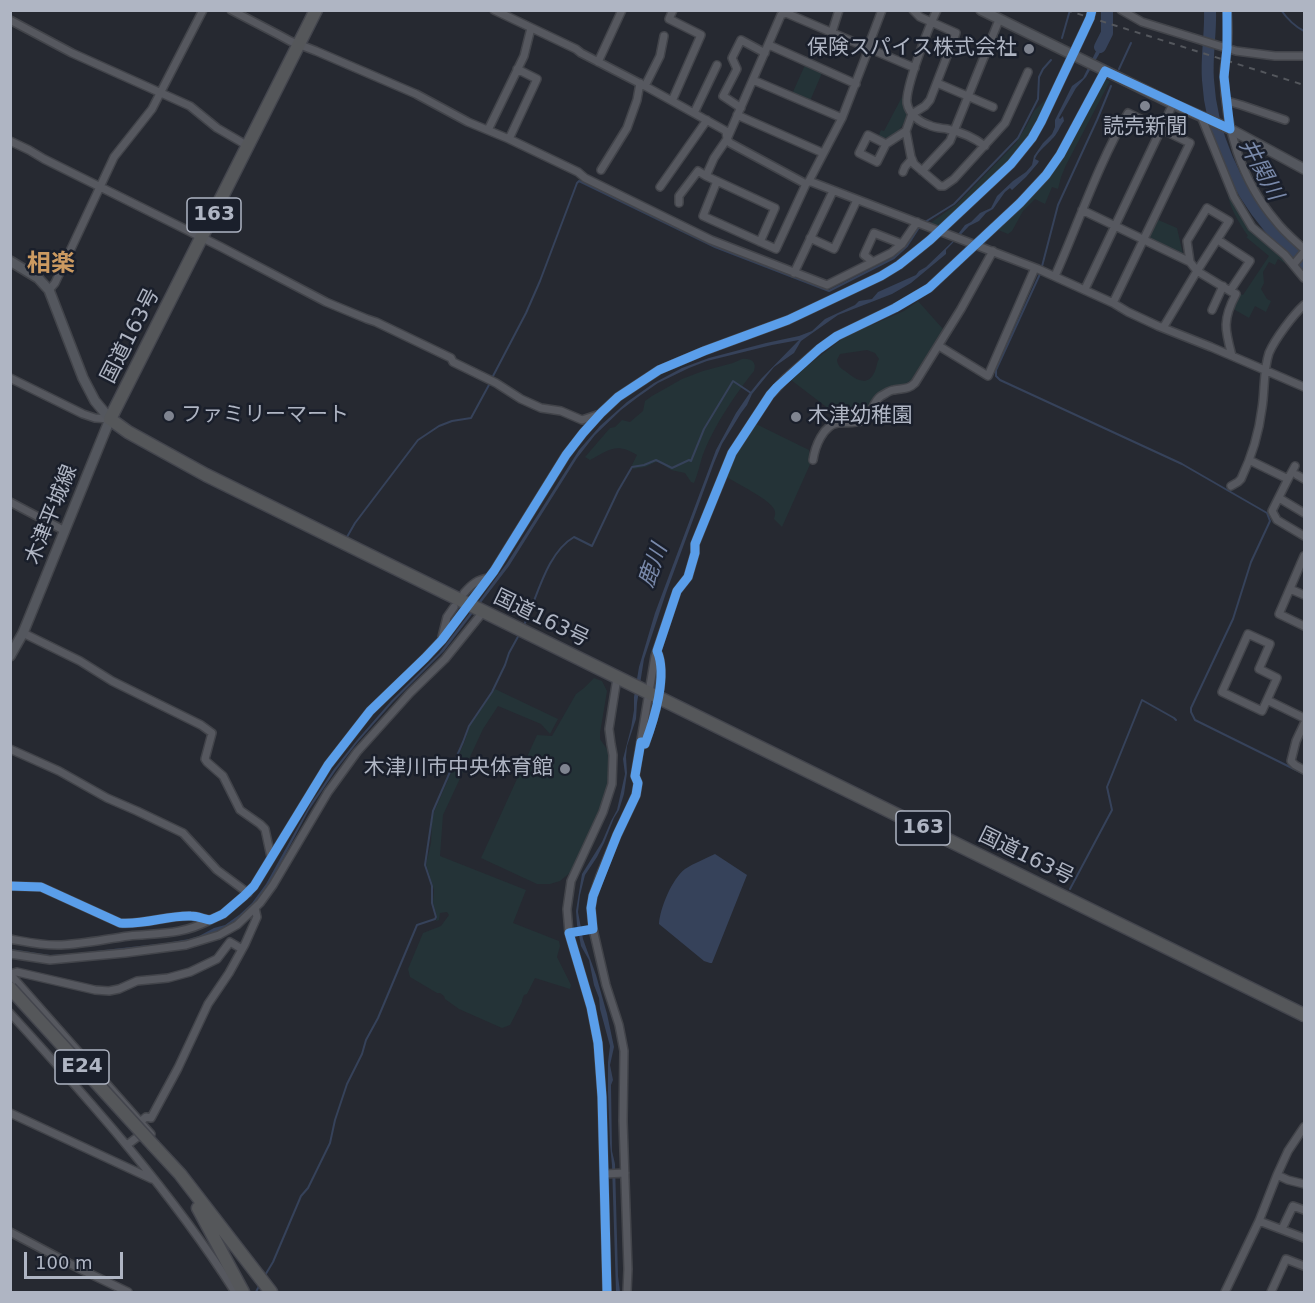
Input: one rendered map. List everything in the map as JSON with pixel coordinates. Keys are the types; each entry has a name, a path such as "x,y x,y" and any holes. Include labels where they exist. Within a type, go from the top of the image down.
{"highway":[{"name":"国道163号","path":"316,10 110,419 128,432 206,475 467,601 483,612 623,681 652,691 1305,1015"},
{"name":"E24","path":"10,988 180,1174 271,1293"},
{"name":"E24","path":"154,1146 194,1200 243,1293"}],"street":[{"path":"49,290 55,283 114,157 152,109 203,10"},
{"path":"231,10 286,40 416,94 468,122 578,172 585,178 711,240 827,285 891,253 902,244 917,222"},
{"path":"494,10 576,49 707,120 726,131 730,143 807,182 1039,269 1163,328 1305,387"},
{"path":"598,62 622,10"},
{"path":"672,101 701,35 669,20 673,10"},
{"path":"832,32 839,10"},
{"path":"717,182 703,216 776,249 807,182 842,118 882,10"},
{"path":"913,10 920,17 956,33 930,100 912,114 906,131 914,164 940,186 954,179 1005,123 1028,72"},
{"path":"937,10 915,68 907,102 912,114 925,124 968,135 985,146"},
{"path":"981,10 1228,129 1305,169"},
{"path":"10,939 43,945 61,945 189,930 223,914 248,893 328,765 370,711 442,640 467,601 488,578 566,455 601,413 628,390 659,370 713,347 774,326 881,276 942,232 1022,152 1041,122 1075,56 1092,10"},
{"path":"1227,10 1228,28 1224,47 1224,68 1228,129 1258,197 1276,222 1305,250 1294,263"},
{"path":"1122,11 1142,22 1236,51 1275,56 1305,56"},
{"path":"706,176 714,158 727,139 781,15 786,13 915,68"},
{"path":"10,20 72,53 190,106 217,128 248,146"},
{"path":"922,171 950,141 999,20"},
{"path":"488,130 524,56 531,28"},
{"path":"602,170 627,128 643,85 660,56 664,36"},
{"path":"823,153 739,111 723,96 737,69 732,58 741,40 856,84"},
{"path":"694,113 717,65"},
{"path":"508,139 537,79 517,69"},
{"path":"652,691 655,656 677,591 688,577 695,553 695,544 732,453 770,395 786,378 828,343 849,329 894,308 929,288 1020,202 1046,175 1060,155 1076,128 1103,70"},
{"path":"753,80 842,118"},
{"path":"937,83 993,107"},
{"path":"1227,101 1285,120"},
{"path":"1084,290 1173,104"},
{"path":"1055,276 1117,131 1128,113 1190,143 1113,303"},
{"path":"1205,118 1234,197 1252,227 1305,272"},
{"path":"660,187 707,120"},
{"path":"886,144 906,131"},
{"path":"10,141 326,302 407,336 451,358 453,362 521,399 541,408 561,411 582,420 601,413"},
{"path":"903,172 912,159"},
{"path":"679,203 679,196 698,171 775,208 760,242"},
{"path":"794,273 833,190"},
{"path":"810,238 834,249 857,200"},
{"path":"1163,328 1197,271 1229,221 1207,208 1187,241 1190,261 1197,271 1236,294 1229,307 1225,329 1232,356"},
{"path":"1082,210 1190,261"},
{"path":"873,262 864,255 874,233 902,244"},
{"path":"1212,310 1226,288 1250,261 1218,240"},
{"path":"813,460 824,432 829,427 864,420 881,396 893,390 907,389 912,386 939,346 993,251"},
{"path":"10,261 38,278 49,290 83,378 95,401 110,419"},
{"path":"1294,263 1305,278"},
{"path":"939,346 988,376 1039,269"},
{"path":"1231,486 1241,479 1257,438 1269,354 1285,327 1305,305"},
{"path":"10,378 83,414 110,419"},
{"name":"木津平城線","path":"10,656 23,633 110,419"},
{"path":"1249,460 1288,479"},
{"path":"1294,466 1272,511 1275,519 1305,536"},
{"path":"1297,476 1305,479"},
{"path":"1279,498 1305,513"},
{"path":"10,502 65,531"},
{"path":"1305,556 1279,614 1305,626"},
{"path":"467,601 472,584 488,578"},
{"path":"1290,588 1305,595"},
{"path":"442,640 447,617 454,607"},
{"path":"10,954 50,960 125,954 186,945 219,935 237,925 266,894 328,792 357,752 410,693 445,659 483,612"},
{"path":"23,633 81,661 112,681 210,731 212,733 205,759 223,776 240,810 265,829 269,861 280,873"},
{"path":"1248,634 1270,644 1259,669 1277,678 1267,700 1262,711 1222,692 1248,634"},
{"path":"627,1293 623,1121 624,1051 619,1024 606,985 592,929 591,908 600,876 636,795 638,783 635,776 643,720 660,663 657,651"},
{"path":"607,1293 605,1174 598,1042 591,1007 569,933 567,909 571,881 603,812 612,784 613,755 609,729 623,681"},
{"path":"1267,700 1305,718"},
{"path":"641,742 645,744 656,709"},
{"path":"1305,724 1296,741 1291,761 1305,770"},
{"path":"10,749 183,833 217,870 248,893"},
{"path":"10,886 41,887 120,923 141,923 181,916 210,920"},
{"path":"140,1122 146,1117 151,1118 208,1004 242,950 257,917 255,908"},
{"path":"125,954 127,924"},
{"path":"242,950 230,942 217,959 190,972 168,978 137,981 119,989 104,992 17,972 10,974 147,1129 277,1293"},
{"path":"10,1013 127,1145 155,1180 235,1293"},
{"path":"45,1051 63,1035"},
{"path":"10,1113 155,1180"},
{"path":"127,1145 147,1129"},
{"path":"1225,1293 1259,1221 1276,1175 1288,1152 1304,1131"},
{"path":"605,1174 624,1173"},
{"path":"1276,1175 1305,1184"},
{"path":"1282,1229 1293,1206 1305,1210"},
{"path":"1259,1221 1305,1238"},
{"path":"10,1232 128,1293"},
{"path":"1271,1293 1286,1258 1305,1266"}],"shaded area":[{"path":"805,65 822,73 810,101 792,94"},
{"path":"1105,79 1110,81 1066,165 1058,189 1052,187 1045,204 1035,199 1023,211 1008,234 996,229 1033,195 1060,161"},
{"path":"903,95 908,111 903,125 892,136 878,137 881,130 884,131"},
{"path":"1050,95 1034,126 1007,164 940,226 929,224 957,204 1016,143 1034,111"},
{"path":"1227,189 1247,225 1291,264 1288,265 1278,259 1275,265 1269,262 1263,272 1264,283 1261,289 1271,301 1266,312 1255,306 1249,318 1230,307 1238,293 1243,295 1269,256 1246,237 1248,236 1232,208"},
{"path":"1156,219 1177,228 1183,254 1151,239 1149,234"},
{"path":"918,301 943,329 911,380 904,385 891,386 876,394 862,415 837,418 833,412 791,380 842,339 904,311","holes":["867,350 875,353 879,359 874,374 865,381 853,377 841,368 837,360 840,354"]},
{"path":"742,359 752,361 755,365 754,371 717,426 705,450 694,483 685,473 671,470 659,462 633,469 632,465 637,455 623,449 613,449 590,460 585,457 610,428 615,427 622,420 630,422 643,411 645,401 652,396 682,379"},
{"path":"754,423 809,450 809,458 812,460 782,527 774,519 775,512 771,505 725,476 736,449"},
{"name":"木津川市中央体育館","path":"594,678 602,681 607,691 600,733 600,739 611,755 606,794 572,871 560,881 537,884 481,858 537,735 552,736 576,694"},
{"path":"495,689 558,719 550,734 541,724 498,706 483,729 443,815 440,856 526,890 513,923 559,941 557,957 571,985 570,989 535,978 510,1025 502,1028 459,1009 440,993 410,977 408,969 423,933 441,926 449,915 447,912 440,913 439,920 436,921 433,903 434,890 426,864 431,843 432,821 470,725"}],"water":[{"path":"1107,33 1106,42 1059,118 1063,116 1064,121 1054,137 1038,153 1035,159 1039,161 1038,163 1026,177 1012,190 1010,188 1005,192 993,209 969,226 946,250 946,254 911,283 892,294 838,315 801,341 794,353 774,367 752,394 722,444 714,463 644,659 636,719 627,746 624,794 604,843 585,875 578,912 583,939 596,975 614,1047 610,1065 613,1080 611,1085 612,1151 615,1164 620,1292 616,1292 608,1093 610,1046 589,960 581,946 577,925 576,911 582,874 602,842 617,810 625,774 623,759 631,728 639,667 655,613 716,450 749,394 761,379 799,340 707,361 689,368 658,383 638,397 595,435 577,458 509,566 444,651 393,702 336,770 309,810 267,889 255,904 237,920 212,934 178,943 50,957 11,951 11,949 50,955 166,943 199,936 225,925 239,915 252,903 266,884 311,803 334,769 391,701 439,653 507,563 579,450 600,426 627,402 654,383 682,368 709,358 812,331 825,319 859,301 872,299 878,292 916,275 952,242 965,225 980,213 991,208 997,196 1032,165 1034,156 1052,134 1055,120 1072,86 1083,78"},
{"path":"715,854 747,875 712,963 710,963 704,961 659,924 667,894 680,874 688,867"}],"waterway":[{"path":"1062,38 1070,10"},
{"name":"鹿川","path":"1100,47 1107,33 1107,10"},
{"name":"井関川","path":"1210,10 1208,63 1210,100 1227,158 1257,211 1277,236 1304,263"},
{"path":"1281,10 1291,22 1304,31"},
{"path":"1119,69 1131,43"},
{"path":"925,222 954,204 1018,138 1038,99 1039,77 1051,60"},
{"path":"1111,86 1058,205 1040,274 996,370 996,376 1000,380 1182,464 1267,513 1270,521 1251,562 1233,619 1191,712 1195,720 1304,774"},
{"path":"492,378 526,313 579,181 715,247 829,291 894,258 907,246 920,226"},
{"path":"524,625 543,577 556,554 574,537 592,546 632,467 656,460 672,468 691,461 704,429 733,381 751,393"},
{"path":"347,537 355,523 418,440 439,426 471,418 490,383"},
{"path":"264,1277 273,1262 301,1196 308,1188 330,1143 347,1084 417,925 436,917 432,903 432,886 425,865 433,811 469,726 492,692 520,633"},
{"path":"1070,889 1112,810 1107,787 1142,700 1176,720"},
{"path":"256,1292 260,1284"}],"railway":[{"path":"1066,10 1304,85"}],"cycle path":[{"path":"10,886 41,887 120,923 138,923 182,916 210,920 223,914 254,886 328,765 370,711 442,640 494,571 566,455 601,413 618,397 659,370 788,320 881,276 930,240 1011,164 1032,138 1092,10"},
{"path":"1227,10 1224,77 1230,129"},
{"path":"607,1292 602,1097 598,1043 591,1007 569,933 593,929 591,908 593,896 617,835 636,795 638,783 635,776 641,742 645,744 656,710 661,672 657,651 677,591 688,577 695,553 695,544 732,453 770,395 819,349 837,336 895,308 929,288 1020,203 1046,175 1060,155 1105,71 1230,129"}],"place":[{"name":"保険スパイス株式会社","path":"1029,49"},
{"name":"読売新聞","path":"1145,106"},
{"name":"ファミリーマート","path":"169,416"},
{"name":"木津幼稚園","path":"796,417"},
{"name":"木津川市中央体育館","path":"565,769"}],"district":[{"name":"相楽","path":"51,265"}]}
